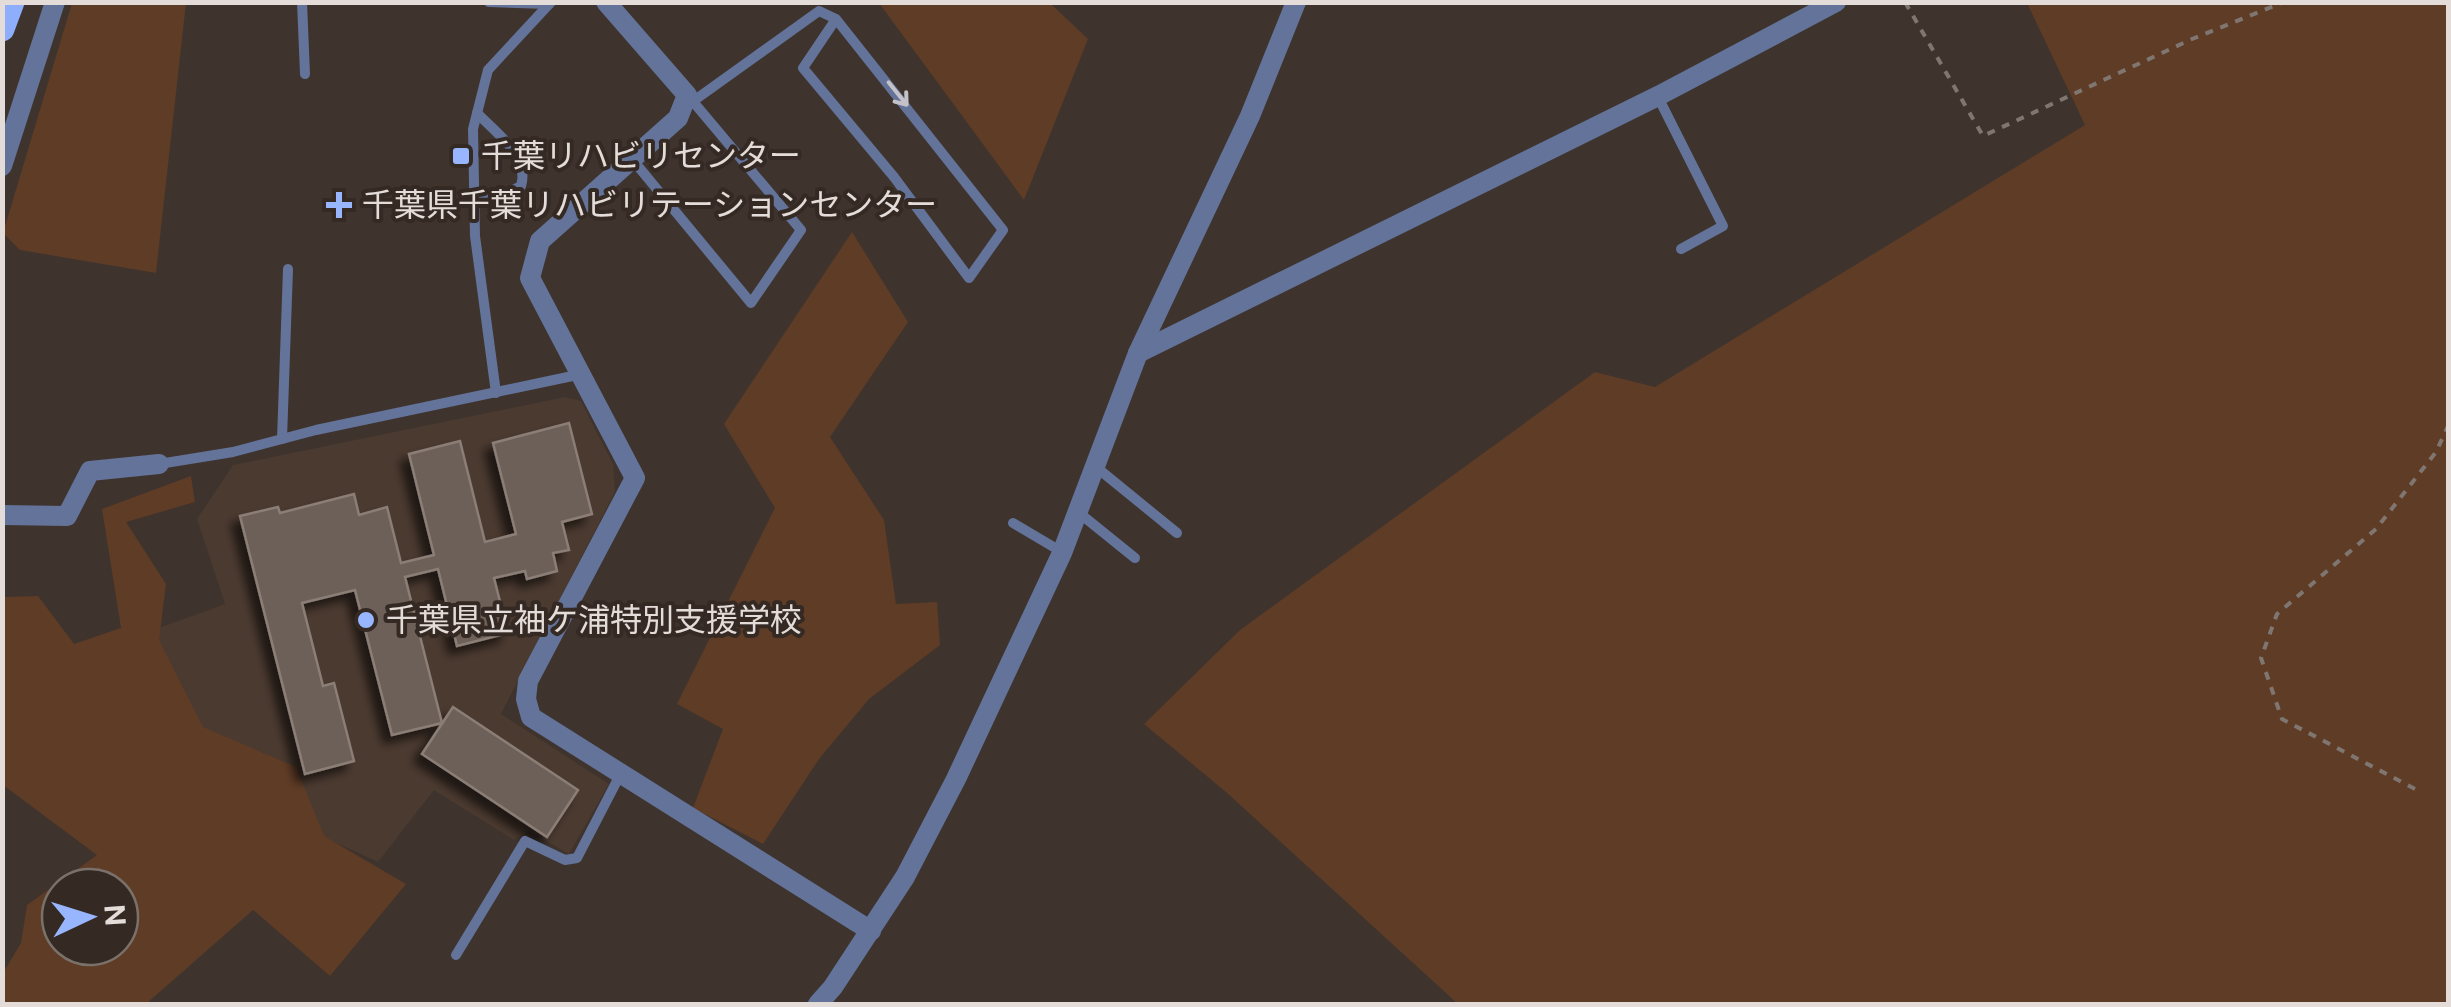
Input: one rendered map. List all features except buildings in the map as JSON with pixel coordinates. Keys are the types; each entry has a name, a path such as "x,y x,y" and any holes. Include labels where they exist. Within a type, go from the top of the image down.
{"main road":[{"path":"2,29 12,2"}],"street":[{"path":"2,166 55,2"},
{"path":"606,2 690,98 678,118 540,241 530,278 635,478 528,681 526,699 531,717 871,930"},
{"path":"818,1004 904,877 956,779 1062,552 1138,353 1250,116 1296,2"},
{"path":"1138,353 1658,96 1836,2"},
{"path":"2,515 67,516 90,472 159,464"}],"lane":[{"path":"302,2 305,74"},
{"path":"489,2 550,4"},
{"path":"496,393 475,236 476,113 488,70 550,4"},
{"path":"632,158 751,303 801,230 690,98 819,12 836,18 1003,230 969,278 894,177 803,68 836,18"},
{"path":"1658,96 1723,226 1680,249"},
{"path":"474,198 499,197 520,186 524,173 520,158 476,113"},
{"path":"282,439 288,269"},
{"path":"159,464 233,452 583,374"},
{"path":"1095,466 1177,532"},
{"path":"1078,512 1135,558"},
{"path":"1013,524 1062,552"},
{"path":"456,955 525,841 565,860 576,858 620,775"}],"path":[{"path":"1905,2 1983,136 2192,39 2284,2"},
{"path":"2416,789 2282,719 2261,658 2277,614 2376,529 2436,452 2448,426"}],"shaded area":[{"path":"72,3 186,3 156,273 20,250 3,233"},
{"path":"879,3 1050,3 1088,39 1024,200"},
{"path":"2027,3 2448,3 2448,1004 1458,1004 1226,792 1144,724 1240,630 1595,372 1655,387 2085,125"},
{"path":"852,232 908,322 830,437 884,520 896,604 937,602 940,645 869,699 819,759 763,844 693,808 723,729 677,704 775,508 724,424"},
{"name":"千葉県立袖ケ浦特別支援学校","path":"565,397 581,401 613,464 615,492 501,714 609,784 569,854 529,831 514,840 434,790 378,862 312,832 176,713 140,635 225,604 197,519 233,465"},
{"path":"191,476 195,502 126,522 166,584 159,640 203,727 296,767 324,836 406,884 330,976 253,910 146,1004 3,1004 3,973 21,943 27,905 40,896 40,967 140,967 140,867 80,867 97,855 3,785 3,597 38,596 74,644 121,628 102,509"}],"place":[{"name":"千葉リハビリセンター","path":"461,156"},
{"name":"千葉県千葉リハビリテーションセンター","path":"339,205"},
{"name":"千葉県立袖ケ浦特別支援学校","path":"366,620"}]}
